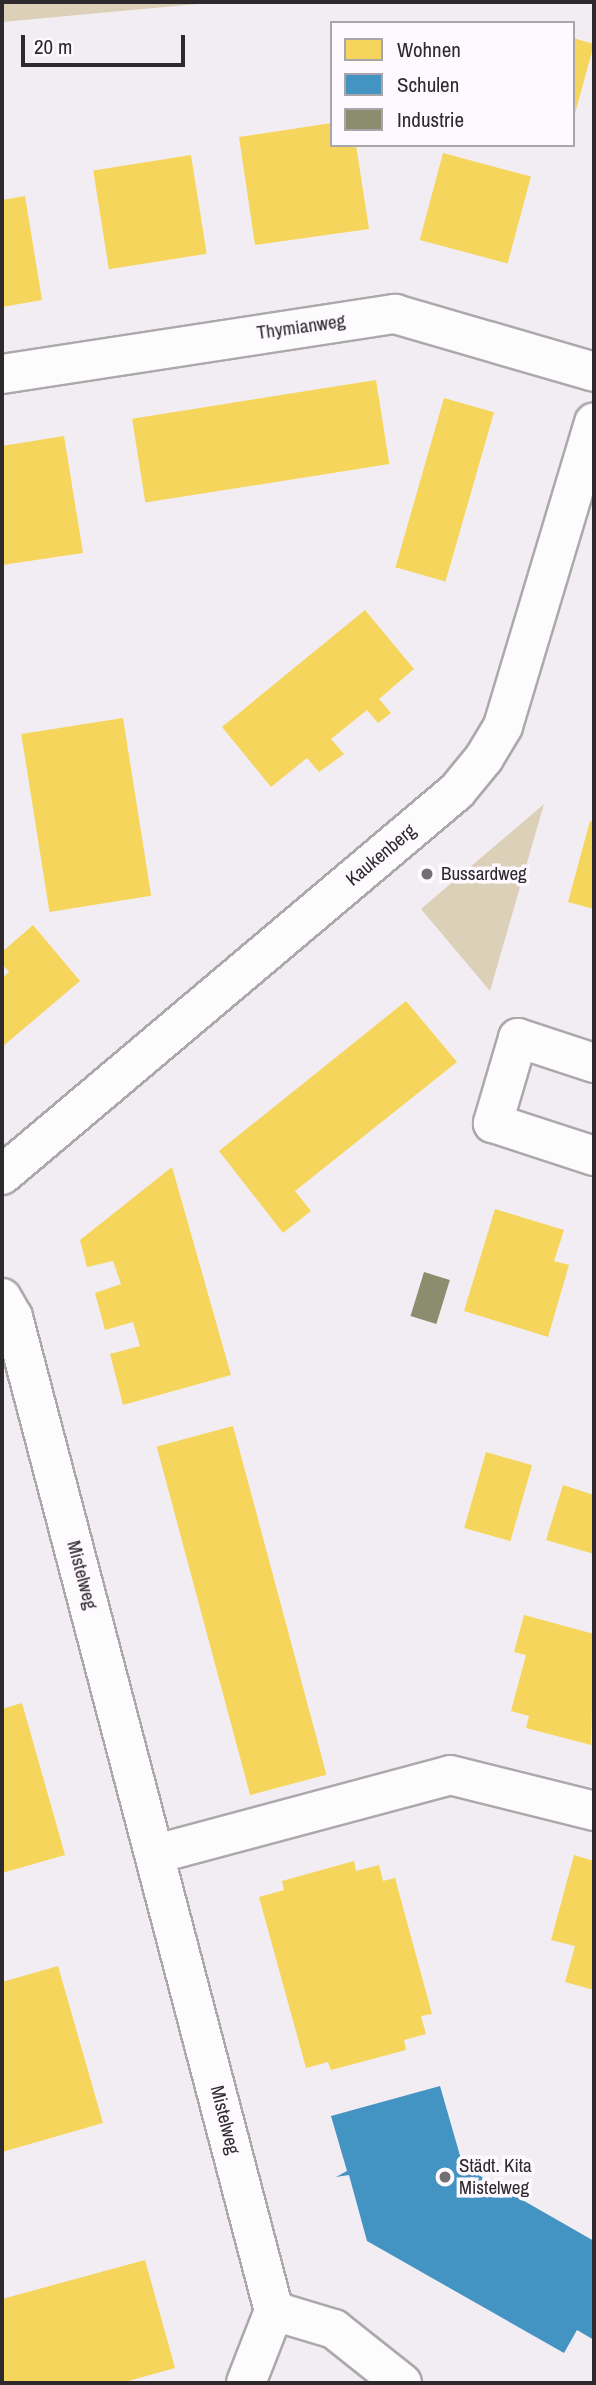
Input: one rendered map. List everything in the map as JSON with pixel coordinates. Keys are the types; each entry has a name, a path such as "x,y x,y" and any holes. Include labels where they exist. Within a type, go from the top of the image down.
{"street":[{"name":"Thymianweg","path":"2,374 395,314 594,372"},
{"name":"Kaukenberg","path":"2,1175 446,800 484,758 503,726 594,422"},
{"path":"594,1063 518,1038 493,1123 594,1156"},
{"name":"Mistelweg","path":"2,1298 13,1317 274,2311"},
{"path":"156,1854 450,1774 594,1811"},
{"path":"246,2383 274,2311 334,2329 402,2383"}],"shaded area":[{"path":"2,2 219,2 2,22"},
{"path":"544,804 490,991 421,909"}],"building: Wohnen":[{"path":"575,39 594,44 575,113"},
{"path":"330,123 330,147 356,147 369,229 255,245 239,137"},
{"path":"443,153 531,177 508,263 420,240"},
{"path":"191,155 207,254 109,269 93,170"},
{"path":"25,196 42,300 2,307 2,200"},
{"path":"376,380 389,464 145,503 132,419"},
{"path":"444,398 494,412 445,582 395,567"},
{"path":"64,436 83,553 2,565 2,446"},
{"path":"365,610 414,669 379,699 391,713 378,723 367,710 331,739 344,754 319,772 307,758 271,787 222,727"},
{"path":"123,718 151,896 49,912 21,734"},
{"path":"590,821 594,822 594,909 568,902"},
{"path":"33,925 80,981 2,1047 2,978 9,972 2,964 2,952"},
{"path":"406,1001 457,1062 295,1191 311,1211 283,1233 219,1151"},
{"path":"172,1167 231,1375 123,1405 110,1354 140,1346 133,1322 105,1330 95,1293 121,1284 113,1261 87,1267 80,1240"},
{"path":"495,1209 564,1230 554,1261 569,1265 548,1337 464,1311"},
{"path":"233,1426 326,1775 250,1795 157,1446"},
{"path":"486,1452 532,1465 510,1541 464,1528"},
{"path":"563,1485 594,1495 594,1554 546,1540"},
{"path":"524,1615 594,1634 591,1745 526,1728 529,1716 511,1711 526,1655 514,1652"},
{"path":"22,1703 65,1855 2,1873 2,1709"},
{"path":"574,1855 594,1861 594,1990 565,1982 575,1946 551,1940"},
{"path":"354,1861 356,1871 379,1865 383,1881 395,1878 432,2014 421,2016 426,2034 404,2040 406,2050 331,2070 328,2062 306,2068 259,1897 284,1890 282,1881"},
{"path":"58,1966 103,2123 2,2152 2,1982"},
{"path":"145,2260 175,2368 121,2383 2,2383 2,2299"}],"building: Schulen":[{"path":"440,2086 463,2166 594,2241 594,2340 577,2330 564,2353 367,2241 349,2175 336,2177 347,2171 331,2116"}],"building: Industrie":[{"path":"424,1272 450,1280 436,1324 411,1316"}],"place":[{"name":"Bussardweg","path":"427,874"},
{"name":"Städt. Kita Mistelweg","path":"445,2177"}]}
